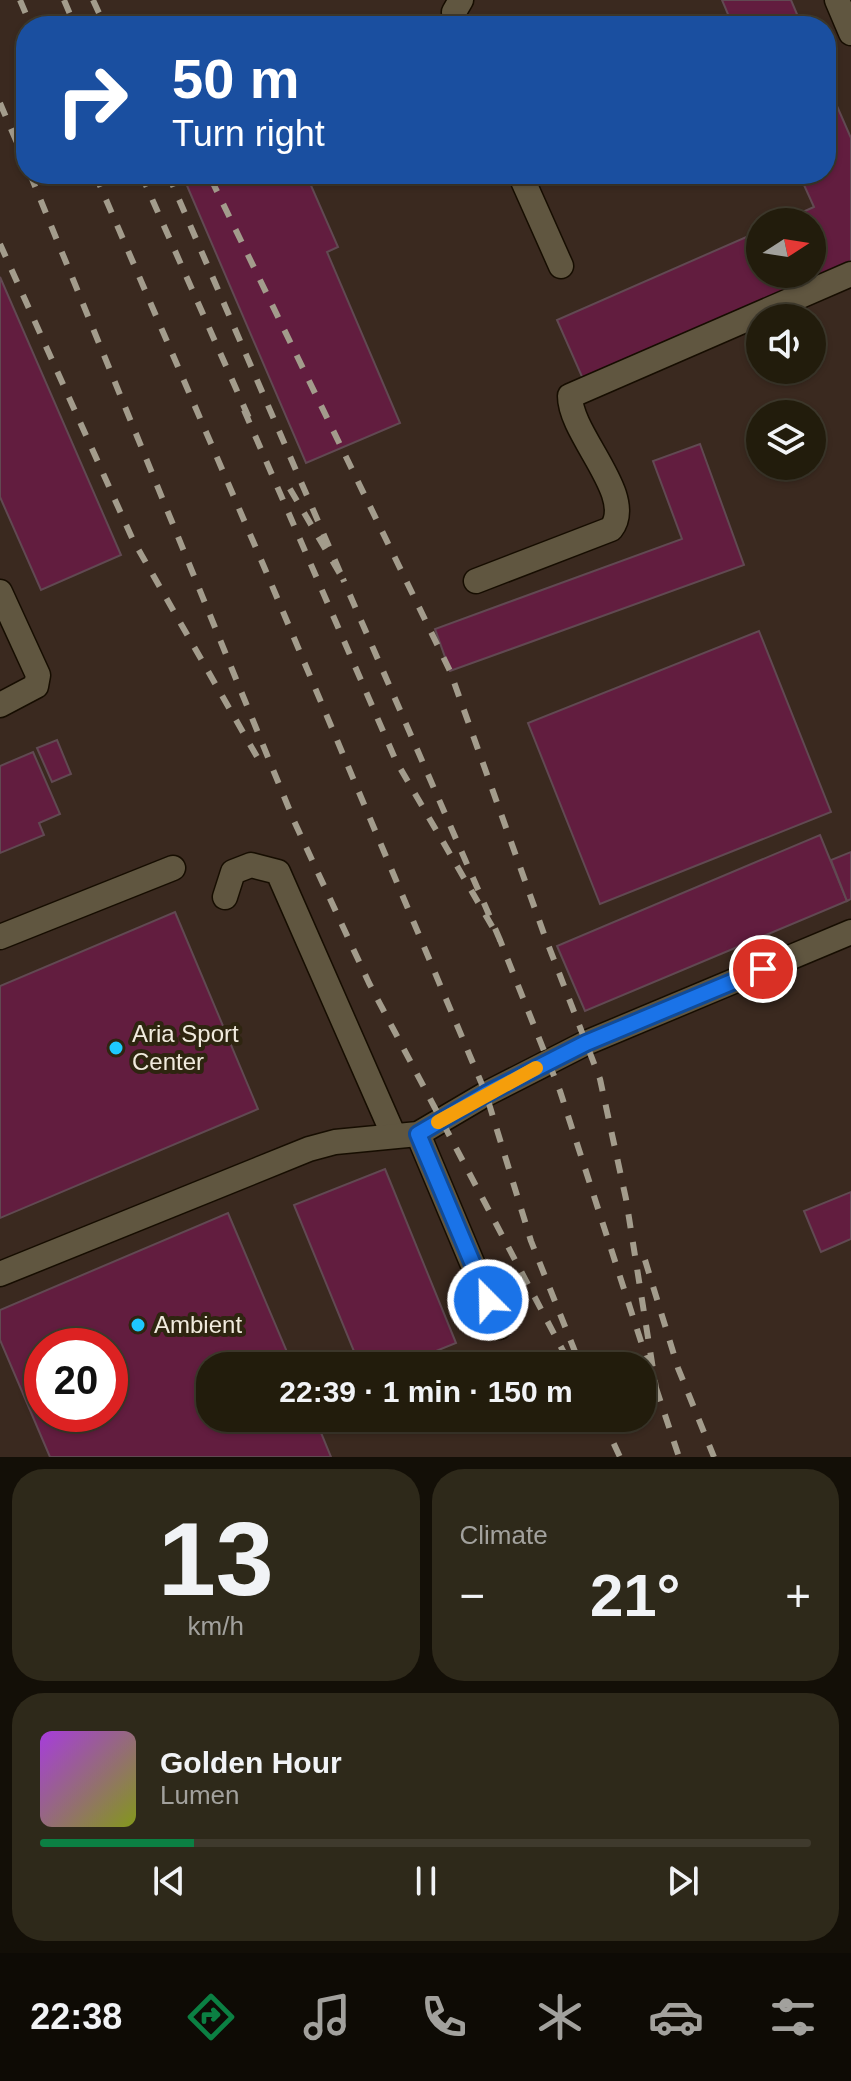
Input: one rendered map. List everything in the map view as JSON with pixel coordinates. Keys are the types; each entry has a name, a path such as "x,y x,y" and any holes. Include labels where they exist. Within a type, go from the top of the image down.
{"street":[{"path":"837,0 851,33"},
{"path":"524,184 561,266"},
{"path":"476,581 611,529 616,523 616,500 611,485 573,419 570,396 851,274"},
{"path":"0,592 38,675 36,686 0,705"},
{"path":"225,897 233,872 251,865 278,872 499,1327"},
{"path":"0,937 173,868"},
{"path":"0,1274 309,1149 335,1142 406,1135 586,1043 851,932"}],"shaded area":[{"path":"0,0 851,0 851,1457 0,1457"}],"building":[{"path":"722,0 791,0 798,16 729,16"},
{"path":"836,104 851,138 851,261 826,272 826,208 812,208 814,207 804,184 836,184"},
{"path":"186,184 310,184 338,247 327,252 400,423 306,463"},
{"path":"746,237 746,288 790,288 753,304 746,304 746,307 583,379 557,320"},
{"path":"0,277 121,555 41,590 0,497"},
{"path":"700,444 744,565 450,671 435,629 682,539 653,461"},
{"path":"759,631 831,812 600,904 528,723"},
{"path":"57,740 71,774 52,782 37,748"},
{"path":"33,752 60,814 39,823 44,835 0,853 0,766"},
{"path":"820,835 847,901 585,1011 557,946"},
{"path":"851,852 851,899 847,901 831,860"},
{"name":"Aria Sport Center","path":"175,912 258,1109 0,1218 0,986"},
{"path":"385,1169 456,1343 434,1352 354,1352 294,1205"},
{"path":"851,1192 851,1239 821,1252 804,1211"},
{"name":"Ambient","path":"228,1213 287,1352 196,1352 196,1432 321,1432 331,1457 50,1457 39,1432 128,1432 128,1328 24,1328 24,1396 0,1340 0,1310"}],"railway":[{"path":"20,0 27,16"},
{"path":"64,0 71,16"},
{"path":"93,0 100,16"},
{"path":"0,103 16,141"},
{"path":"34,184 294,821 369,983 564,1352"},
{"path":"99,184 486,1094 531,1241 575,1352"},
{"path":"145,184 249,418"},
{"path":"172,184 343,579 283,477"},
{"path":"213,184 450,671 544,934 600,1079 626,1199 656,1388 560,1091 500,940"},
{"path":"0,244 133,540 260,762"},
{"path":"244,410 396,761 500,940 343,579"},
{"path":"645,1260 678,1368 714,1457"},
{"path":"656,1388 679,1457"},
{"path":"608,1432 620,1457"}],"slow traffic":[{"path":"438,1122 536,1068"}],"place":[{"name":"Aria Sport Center","path":"116,1048"},
{"name":"Ambient","path":"138,1325"}],"route":[{"path":"488,1300 418,1134 486,1094 586,1043 763,969"}]}
